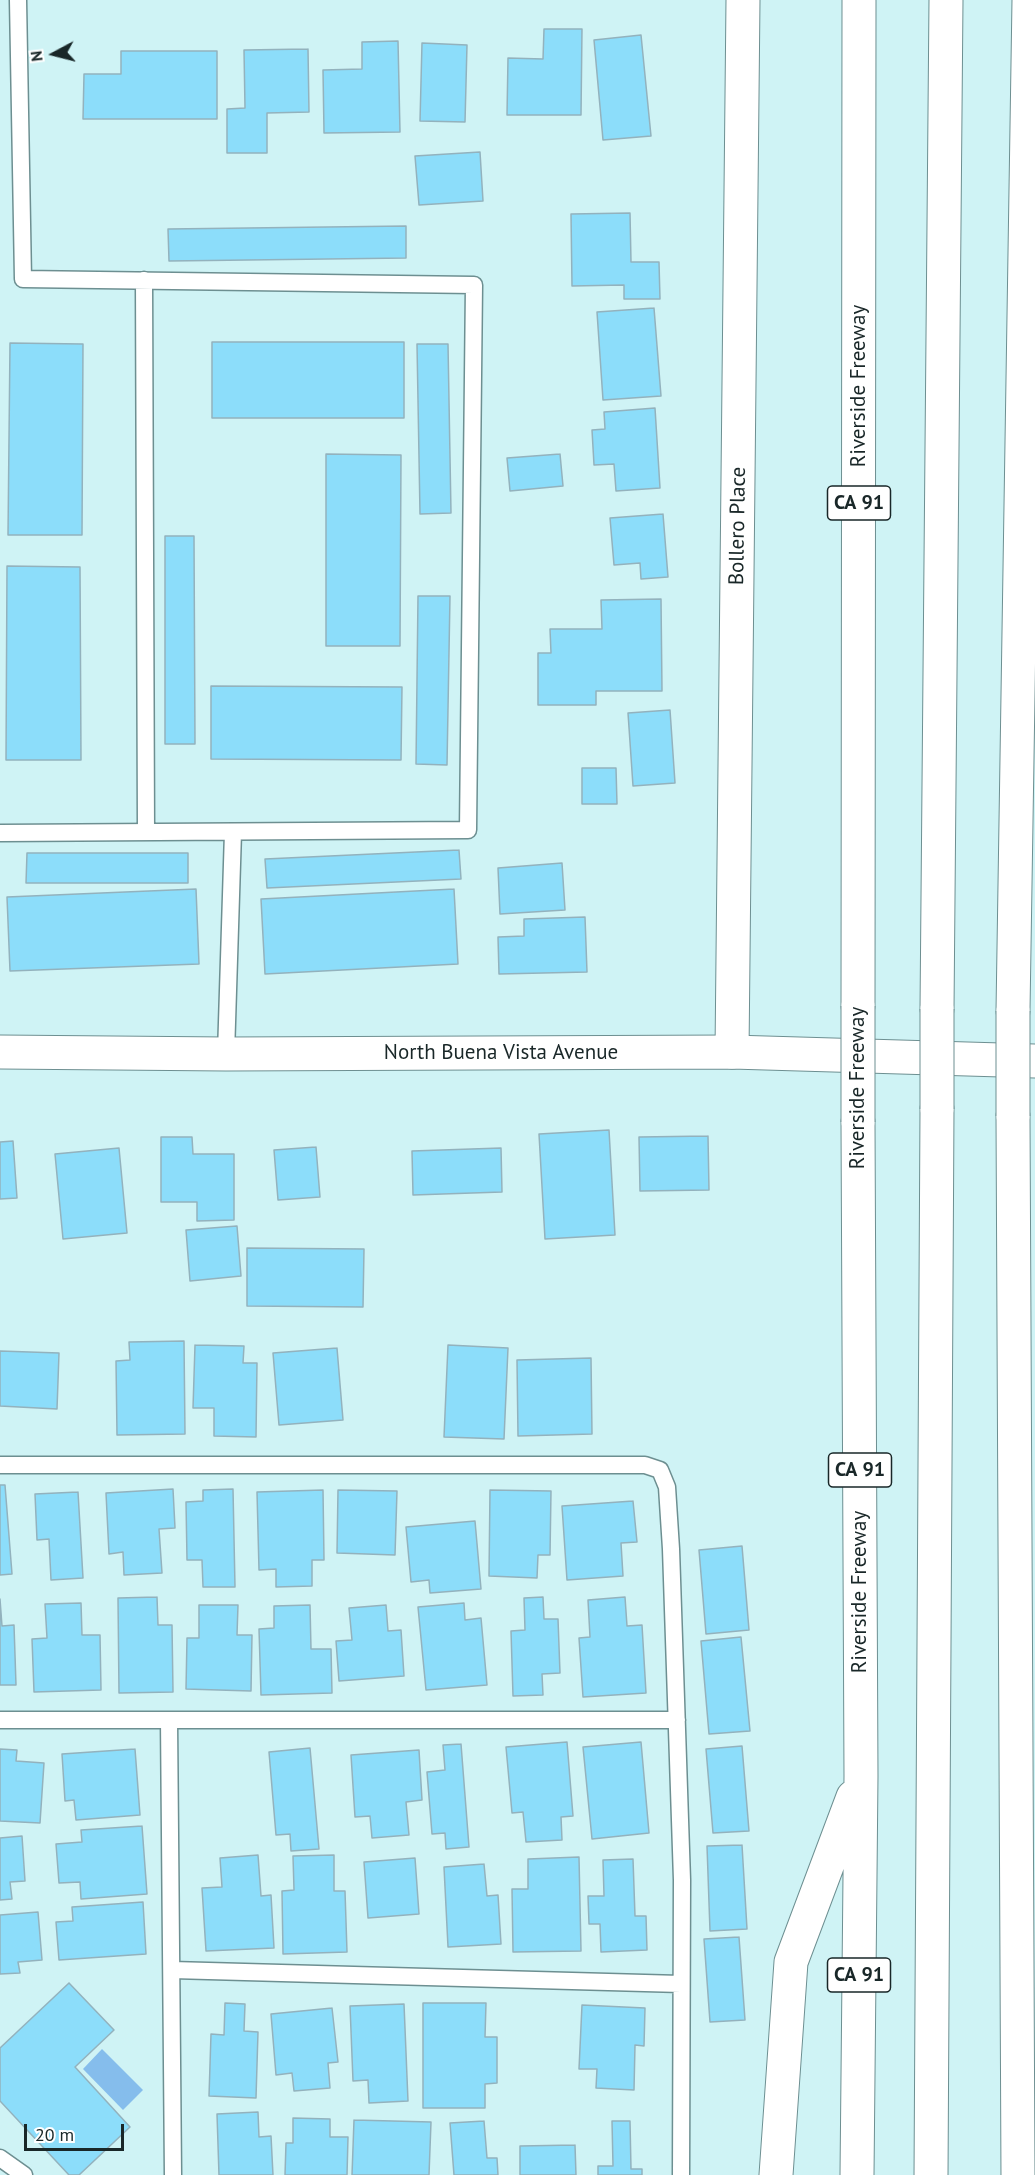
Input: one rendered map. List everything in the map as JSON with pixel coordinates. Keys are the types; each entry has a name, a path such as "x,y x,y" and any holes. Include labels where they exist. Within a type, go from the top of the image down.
{"main road":[{"name":"Bollero Place","path":"732,1052 743,0"},
{"name":"Riverside Freeway","path":"857,2175 861,1776 858,1122 859,0"},
{"path":"931,2175 937,1009 946,0"},
{"path":"1018,2175 1013,1011 1029,0"},
{"name":"North Buena Vista Avenue","path":"0,1052 226,1054 732,1052 1035,1060"},
{"path":"776,2175 791,1962 861,1776"}],"lane":[{"path":"1,833 468,831 474,285 23,279 18,0"},
{"path":"144,280 146,832"},
{"path":"226,1054 233,832"},
{"path":"0,1465 645,1465 660,1470 667,1487 668,1497 682,1880 681,2175"},
{"path":"0,1720 676,1720"},
{"path":"169,1720 173,2175"},
{"path":"172,1970 681,1984"},
{"path":"0,2158 24,2175"}],"water":[{"path":"102,2049 143,2090 123,2110 83,2069"}],"building":[{"path":"544,29 582,29 581,115 507,115 508,58 543,59"},
{"path":"641,35 651,136 603,140 594,40"},
{"path":"398,41 400,132 324,133 323,70 362,69 362,42"},
{"path":"422,43 467,45 465,122 420,121"},
{"path":"308,49 309,112 267,113 267,153 227,153 227,109 245,108 244,50"},
{"path":"121,51 217,51 217,119 83,119 84,74 121,74"},
{"path":"480,152 483,201 419,205 415,156"},
{"path":"630,213 631,262 659,262 660,299 624,299 624,285 572,286 571,214"},
{"path":"406,226 406,258 169,261 168,229"},
{"path":"654,308 661,396 603,400 597,312"},
{"path":"212,342 404,342 404,418 212,418"},
{"path":"10,343 83,344 82,535 8,535"},
{"path":"417,344 448,344 451,513 420,514"},
{"path":"655,408 660,488 616,491 614,464 594,465 592,430 605,429 604,412"},
{"path":"326,454 401,455 400,646 326,646"},
{"path":"560,454 563,486 510,491 507,458"},
{"path":"663,514 668,577 641,579 640,563 614,565 610,518"},
{"path":"165,536 194,536 195,744 165,744"},
{"path":"7,566 80,567 81,760 6,760"},
{"path":"418,596 450,596 447,765 416,764"},
{"path":"661,599 662,691 596,691 596,705 538,705 538,653 551,653 550,629 602,629 601,600"},
{"path":"211,686 402,687 401,760 211,759"},
{"path":"670,710 675,783 633,786 628,713"},
{"path":"582,768 616,768 617,804 582,804"},
{"path":"459,850 461,879 267,888 265,859"},
{"path":"27,853 188,853 188,883 26,883"},
{"path":"562,863 565,910 500,914 498,868"},
{"path":"196,889 199,964 10,971 7,897"},
{"path":"454,889 458,964 265,974 261,899"},
{"path":"585,917 587,972 499,974 498,937 524,936 524,919"},
{"path":"609,1130 615,1235 545,1239 539,1134"},
{"path":"708,1136 709,1190 640,1191 639,1137"},
{"path":"161,1137 192,1137 193,1154 234,1154 234,1220 197,1221 197,1202 161,1202"},
{"path":"13,1141 17,1198 0,1199 0,1142"},
{"path":"316,1147 320,1197 278,1200 274,1150"},
{"path":"119,1148 127,1233 63,1239 55,1154"},
{"path":"501,1148 502,1192 413,1195 412,1151"},
{"path":"237,1226 241,1276 190,1281 186,1230"},
{"path":"247,1248 364,1249 363,1307 247,1306"},
{"path":"184,1341 185,1434 117,1435 116,1361 130,1360 129,1342"},
{"path":"195,1345 244,1346 243,1363 257,1363 256,1437 214,1436 214,1408 193,1408"},
{"path":"448,1345 508,1348 504,1439 444,1437"},
{"path":"337,1348 343,1420 279,1425 273,1353"},
{"path":"0,1351 59,1353 57,1409 0,1406"},
{"path":"591,1358 592,1434 518,1436 517,1360"},
{"path":"0,1485 5,1485 12,1574 0,1575"},
{"path":"173,1489 175,1528 159,1529 162,1573 124,1575 123,1552 109,1554 106,1493"},
{"path":"233,1489 235,1587 203,1587 202,1560 187,1560 186,1502 203,1501 203,1490"},
{"path":"323,1490 324,1560 312,1560 312,1586 276,1587 276,1569 259,1570 257,1492"},
{"path":"338,1490 397,1491 395,1555 337,1553"},
{"path":"490,1490 551,1491 550,1555 538,1555 537,1578 489,1576"},
{"path":"78,1492 83,1578 51,1580 49,1539 37,1540 35,1494"},
{"path":"633,1501 637,1542 621,1543 623,1576 567,1580 562,1506"},
{"path":"475,1521 481,1589 430,1593 429,1580 411,1582 406,1527"},
{"path":"742,1546 749,1630 706,1634 699,1550"},
{"path":"157,1597 158,1625 172,1625 173,1692 119,1693 118,1598"},
{"path":"543,1597 544,1619 558,1619 560,1673 542,1674 543,1695 513,1696 511,1631 525,1630 524,1598"},
{"path":"625,1597 627,1626 642,1625 646,1693 583,1697 579,1638 590,1637 588,1600"},
{"path":"0,1599 2,1626 14,1625 16,1685 0,1685"},
{"path":"81,1603 82,1635 100,1635 101,1690 34,1692 32,1639 47,1638 45,1604"},
{"path":"464,1603 465,1620 481,1618 487,1685 426,1690 418,1607"},
{"path":"199,1605 238,1605 237,1635 252,1635 251,1691 186,1689 187,1638 199,1638"},
{"path":"310,1605 311,1649 331,1649 332,1693 261,1695 259,1629 274,1628 274,1606"},
{"path":"386,1605 388,1631 401,1630 404,1676 339,1681 336,1641 352,1640 349,1608"},
{"path":"741,1637 750,1731 709,1734 701,1641"},
{"path":"567,1742 573,1816 561,1817 562,1840 526,1842 523,1812 512,1813 506,1747"},
{"path":"641,1742 649,1833 592,1839 583,1747"},
{"path":"461,1744 469,1847 446,1849 445,1833 432,1834 427,1772 445,1770 443,1745"},
{"path":"742,1746 749,1831 713,1833 706,1749"},
{"path":"310,1748 319,1849 291,1851 290,1834 276,1835 269,1752"},
{"path":"0,1749 17,1750 16,1761 44,1763 40,1823 0,1821"},
{"path":"135,1749 140,1815 76,1820 74,1800 65,1801 62,1754"},
{"path":"419,1750 422,1800 406,1802 409,1835 372,1838 370,1816 355,1817 351,1755"},
{"path":"142,1826 147,1894 81,1899 80,1882 59,1883 56,1844 82,1842 81,1830"},
{"path":"22,1836 25,1881 10,1882 12,1899 0,1900 0,1838"},
{"path":"742,1845 747,1929 710,1931 707,1846"},
{"path":"258,1855 261,1896 271,1895 274,1948 206,1951 202,1888 222,1887 220,1858"},
{"path":"334,1855 334,1891 345,1891 347,1952 283,1954 282,1891 294,1890 293,1856"},
{"path":"579,1857 581,1951 513,1952 512,1889 528,1889 528,1859"},
{"path":"415,1858 419,1914 368,1918 364,1862"},
{"path":"633,1859 635,1916 646,1916 647,1950 601,1952 600,1924 589,1924 588,1896 604,1896 603,1860"},
{"path":"484,1864 487,1896 498,1895 501,1944 448,1947 444,1867"},
{"path":"143,1902 146,1954 59,1960 56,1922 73,1921 72,1907"},
{"path":"38,1912 42,1960 18,1962 20,1973 0,1974 0,1915"},
{"path":"739,1937 745,2020 710,2022 704,1939"},
{"path":"69,1983 114,2030 75,2067 130,2127 79,2175 69,2175 0,2101 0,2048"},
{"path":"225,2003 245,2004 244,2031 258,2032 256,2098 209,2096 211,2034 224,2035"},
{"path":"423,2003 486,2003 485,2037 497,2037 497,2083 485,2084 485,2108 423,2108"},
{"path":"404,2004 408,2101 369,2103 368,2080 353,2081 350,2006"},
{"path":"582,2005 645,2008 644,2046 635,2045 634,2090 596,2088 597,2069 579,2069"},
{"path":"332,2008 338,2062 328,2063 330,2088 294,2091 292,2073 276,2075 271,2014"},
{"path":"258,2112 259,2137 271,2136 273,2175 219,2175 217,2114"},
{"path":"293,2118 330,2119 330,2137 348,2137 347,2175 285,2175 286,2143 293,2143"},
{"path":"354,2120 431,2122 429,2175 352,2175"},
{"path":"484,2121 487,2158 497,2158 498,2175 454,2175 450,2123"},
{"path":"612,2121 630,2121 631,2169 642,2169 642,2175 598,2175 598,2166 613,2166"},
{"path":"575,2145 576,2175 520,2175 520,2146"}]}
